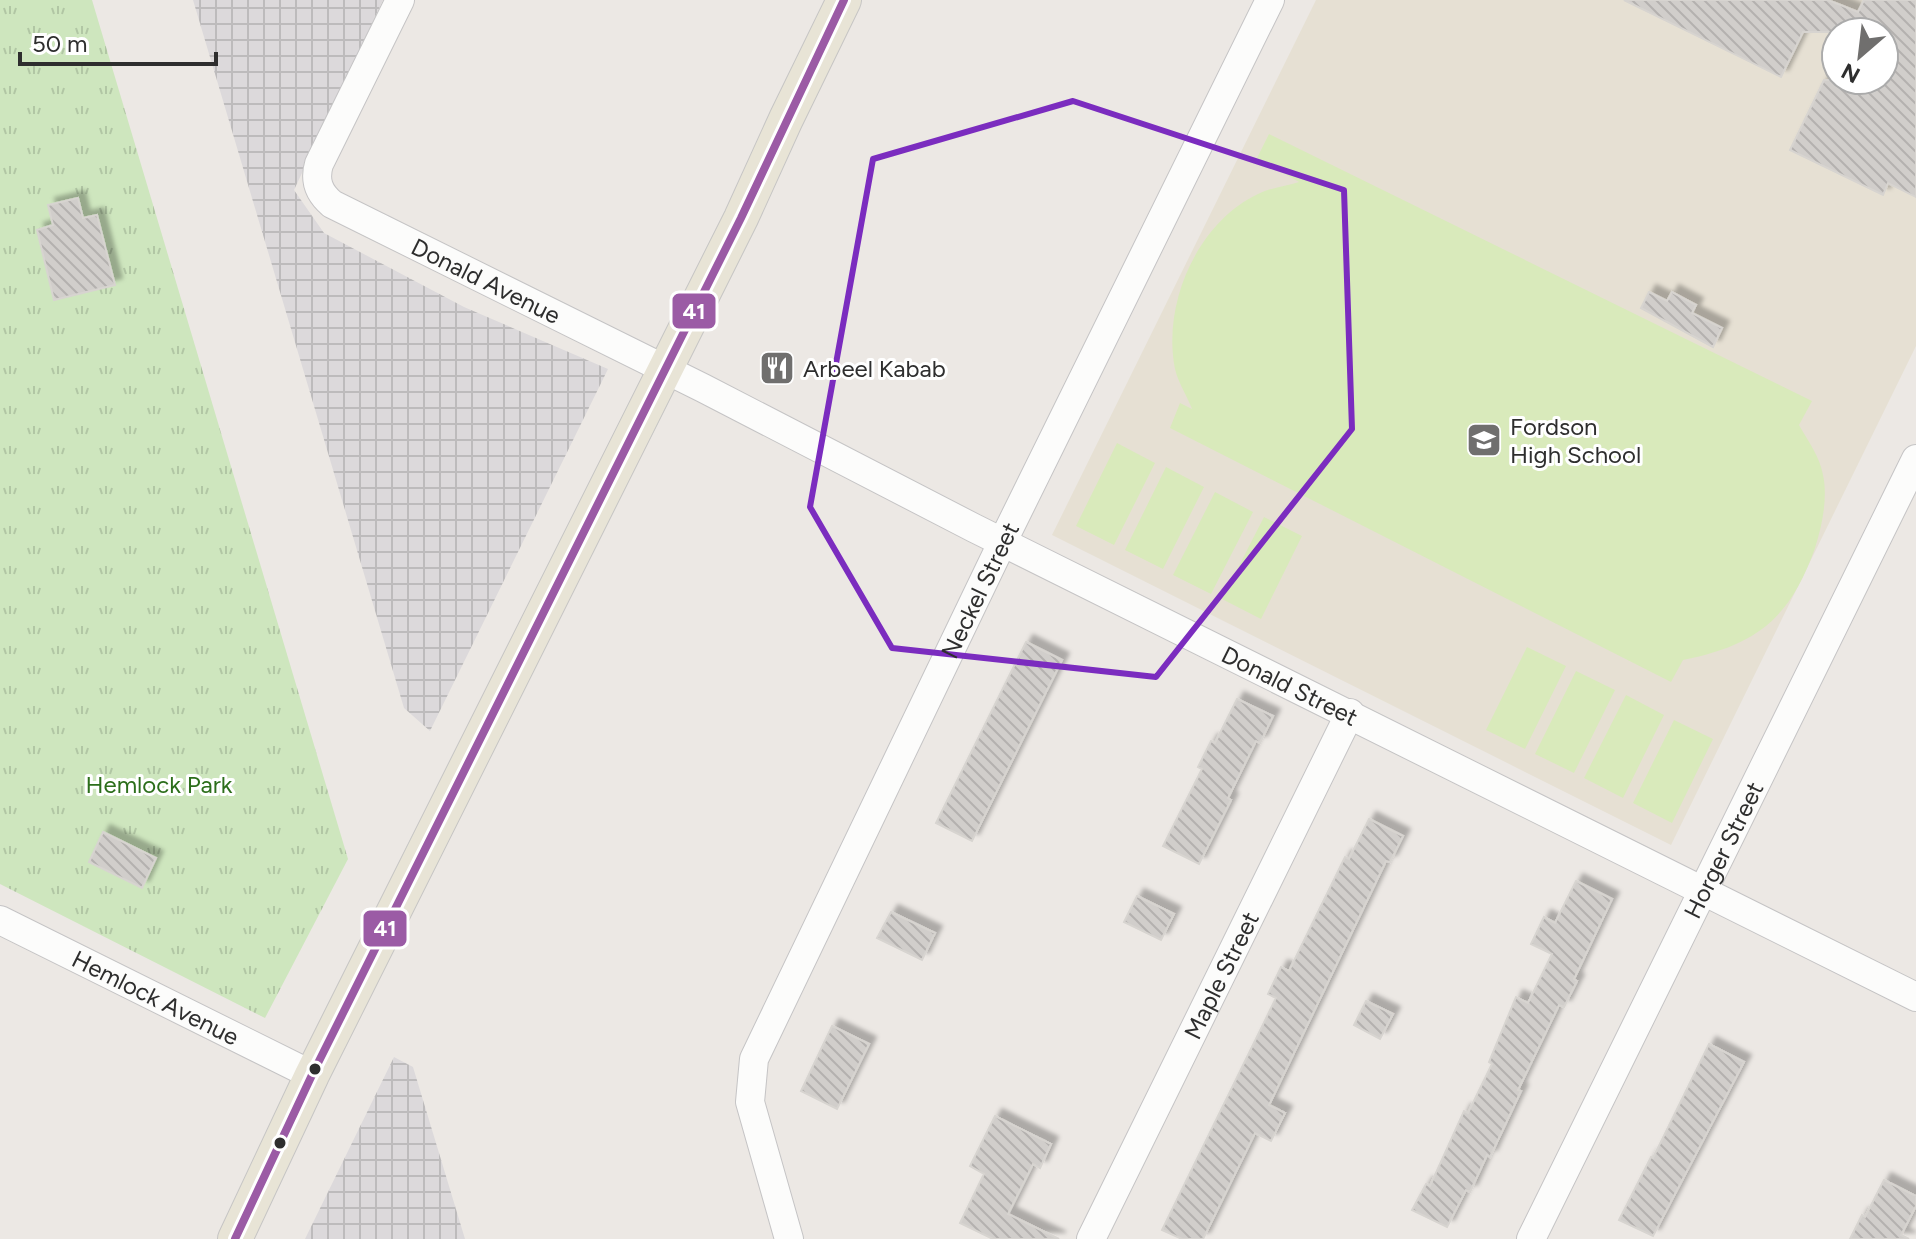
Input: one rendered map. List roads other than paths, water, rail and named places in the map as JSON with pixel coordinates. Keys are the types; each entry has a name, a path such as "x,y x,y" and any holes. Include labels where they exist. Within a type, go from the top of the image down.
{"main road":[{"path":"235,1239 312,1075 741,218 844,0"}],"street":[{"name":"Donald Avenue","path":"400,0 319,164 317,183 323,196 332,204 665,369"},
{"name":"Neckel Street","path":"789,1239 750,1102 754,1059 1003,541 1270,0"},
{"name":"Donald Street","path":"665,369 1916,997"},
{"name":"Horger Street","path":"1531,1239 1916,459"},
{"name":"Maple Street","path":"1091,1239 1350,713"},
{"name":"Hemlock Avenue","path":"0,920 312,1075"}],"place":[{"name":"Arbeel Kabab","path":"777,368"},
{"name":"Fordson High School","path":"1484,440"}],"park label":[{"name":"Hemlock Park","path":"159,784"}]}
